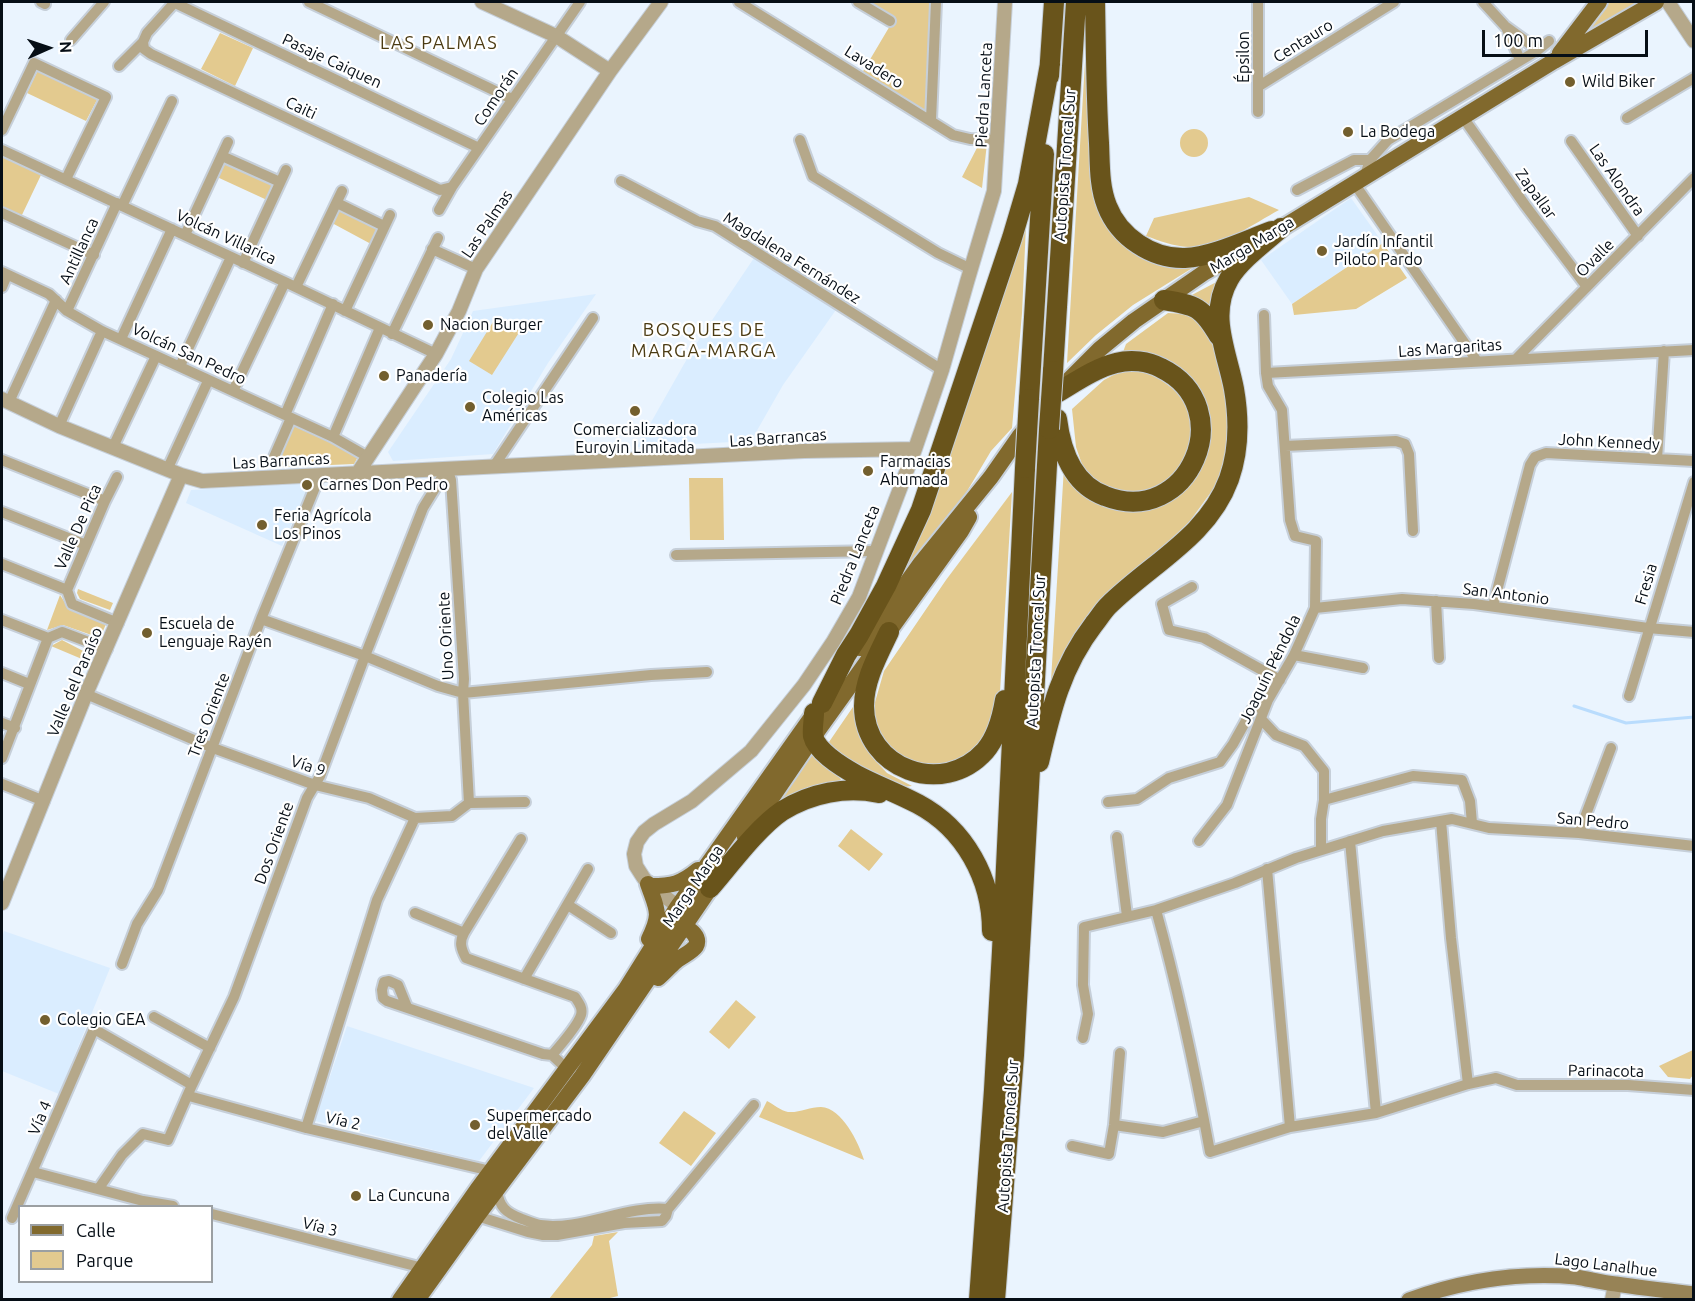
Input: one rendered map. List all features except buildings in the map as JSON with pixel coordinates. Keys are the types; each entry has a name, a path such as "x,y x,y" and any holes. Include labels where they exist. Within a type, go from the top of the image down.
{"highway":[{"name":"Autopista Troncal Sur","path":"979,1299 1002,951 1025,468 1053,2"},
{"name":"Autopista Troncal Sur","path":"995,1299 1014,1055 1025,847 1053,424 1053,371 1076,2"},
{"path":"1095,2 1101,186 1107,207 1118,226 1133,241 1153,252 1185,258 1207,254 1281,228"},
{"path":"994,1090 992,921 987,890 976,862 960,838 936,815 908,798 844,768 822,751 813,737 818,708 886,586 921,510 1028,184 1050,64"},
{"path":"1025,847 1039,762 1051,710 1064,674 1083,639 1108,607 1201,526 1218,503 1229,478 1236,453 1237,426 1234,390 1223,344 1219,310 1222,293 1229,277 1281,228"},
{"path":"1164,300 1188,304 1207,316 1223,344"},
{"path":"1053,424 1065,456 1076,475 1101,495 1122,501 1132,502 1154,498 1172,488 1188,473 1200,444 1201,422 1195,402 1184,384 1158,366 1137,361 1116,362 1055,394"},
{"path":"889,632 868,678 864,705 867,725 875,743 888,758 905,769 924,774 944,774 963,768 979,756 992,741 1005,704 1016,644"},
{"path":"710,888 754,837 782,812 808,799 844,789 865,790 908,798"}],"main road":[{"name":"Marga Marga","path":"1554,61 1599,2"},
{"name":"Marga Marga","path":"417,1299 477,1216 491,1180 579,1080 633,990 681,917 712,858 921,563 1055,394 1100,349 1134,321 1205,272 1281,228 1363,173 1656,2"},
{"name":"Marga Marga","path":"681,917 710,888 813,737 961,531 991,477"},
{"path":"633,990 657,923 657,910 649,885 666,886 681,883 712,858"},
{"path":"633,990 694,948 697,943 696,939 681,917"},
{"name":"Marga Marga","path":"400,1299 491,1180 571,1063 633,990"},
{"name":"Lago Lanalhue","path":"1409,1299 1466,1284 1512,1278 1578,1277 1613,1292 1694,1294"}],"street":[{"path":"71,40 104,2"},
{"path":"119,66 143,42 147,33 174,2"},
{"name":"Pasaje Caiquen","path":"174,2 479,147"},
{"path":"309,2 512,99"},
{"path":"482,2 556,36 610,71"},
{"name":"Comorán","path":"439,210 479,147 580,2"},
{"name":"Las Palmas","path":"357,474 436,354 459,311 476,269 610,71 661,2"},
{"name":"Lavadero","path":"739,2 953,135 970,139 998,140"},
{"path":"858,2 890,21"},
{"path":"931,120 936,2"},
{"name":"Piedra Lanceta","path":"681,917 649,885 636,866 634,854 637,842 654,824 692,801 751,751 804,685 833,642 859,597 942,370 994,191 1005,2"},
{"name":"Épsilon","path":"1258,2 1258,112"},
{"name":"Centauro","path":"1259,86 1394,2"},
{"path":"1483,2 1505,26 1538,50"},
{"path":"1668,2 1694,41"},
{"path":"1505,26 1520,60"},
{"path":"1477,361 1363,173 1388,140 1538,50 1549,41"},
{"name":"Caiti","path":"143,42 144,49 151,54 440,190 452,187"},
{"path":"2,130 34,63 106,97 66,179"},
{"path":"1627,118 1694,78"},
{"name":"Antillanca","path":"67,311 172,101"},
{"name":"Zapallar","path":"1462,116 1587,287"},
{"path":"800,140 813,176 938,253 971,269"},
{"name":"Las Alondra","path":"1571,141 1638,236"},
{"path":"185,235 228,142"},
{"name":"Volcán Villarica","path":"2,150 436,354"},
{"path":"222,156 280,182"},
{"name":"Marga Marga","path":"1297,190 1354,160 1363,173"},
{"path":"243,263 286,170"},
{"name":"Ovalle","path":"1516,358 1694,178"},
{"name":"Magdalena Fernández","path":"621,181 697,221 715,226 942,370"},
{"path":"296,287 342,191"},
{"path":"337,203 384,226"},
{"path":"2,213 94,255"},
{"path":"345,310 390,215"},
{"path":"121,339 172,229"},
{"path":"393,334 438,237"},
{"path":"432,249 476,269"},
{"path":"180,366 231,257"},
{"path":"2,287 4,273"},
{"name":"Volcán San Pedro","path":"4,273 49,294 67,311 102,331 333,437 368,457"},
{"path":"233,392 285,282"},
{"path":"5,400 56,300"},
{"path":"274,457 333,304"},
{"path":"1264,315 1266,373"},
{"path":"494,466 593,318"},
{"path":"333,437 380,328"},
{"path":"59,426 102,331"},
{"name":"Las Margaritas","path":"1266,373 1694,350"},
{"path":"1657,459 1664,351"},
{"path":"113,447 156,356"},
{"name":"Joaquín Péndola","path":"1199,841 1227,805 1268,700 1294,655 1315,608 1316,541 1295,536 1290,520 1282,410 1268,386 1266,373"},
{"path":"167,470 208,381"},
{"name":"Las Barrancas","path":"5,400 59,426 167,470 202,481 494,466 600,464 915,449"},
{"path":"1285,446 1396,441 1405,444 1409,454 1413,531"},
{"name":"John Kennedy","path":"1493,606 1534,457 1546,453 1694,460"},
{"path":"2,460 105,501"},
{"name":"Dos Oriente","path":"99,1188 122,1155 143,1134 168,1140 234,997 307,798 320,776 423,508 447,469"},
{"name":"Uno Oriente","path":"447,469 451,480 464,679 469,803"},
{"name":"Valle del Paraíso","path":"2,903 86,694 181,475"},
{"name":"Tres Oriente","path":"122,964 137,924 158,890 261,619 320,475"},
{"name":"Valle De Pica","path":"67,590 117,477"},
{"name":"Fresia","path":"1629,696 1694,482"},
{"path":"2,512 86,545"},
{"path":"676,555 876,551"},
{"path":"2,564 67,590 72,604 118,623"},
{"path":"1192,587 1162,603 1169,630 1204,638 1280,680"},
{"name":"San Antonio","path":"1315,608 1402,599 1436,601 1493,606 1648,628 1694,632"},
{"path":"1436,601 1439,658"},
{"path":"261,619 365,656 438,686 463,693 651,675 707,672"},
{"path":"2,620 48,638"},
{"path":"2,758 48,638 62,632 106,649"},
{"path":"1294,655 1363,668"},
{"path":"2,673 29,684"},
{"name":"Vía 9","path":"86,694 213,748 315,785 369,798 415,818 452,816 469,803 525,802"},
{"path":"1108,802 1137,799 1169,778 1220,762 1252,710 1268,700"},
{"path":"1261,719 1276,735 1304,746 1324,771 1321,850"},
{"path":"2,723 15,728"},
{"path":"1579,833 1611,748"},
{"path":"1324,801 1413,776 1462,780 1470,801 1472,824"},
{"path":"2,784 44,801"},
{"path":"306,1128 377,900 415,818"},
{"name":"San Pedro","path":"1083,1038 1088,1014 1083,985 1084,927 1156,910 1321,850 1383,831 1452,819 1489,828 1579,833 1694,846"},
{"path":"1442,820 1451,938 1468,1084"},
{"path":"1117,837 1127,916"},
{"path":"407,1007 543,1054 555,1051 581,1016 581,1005 575,997 466,958 462,950 460,940 521,839"},
{"path":"1350,841 1376,1113"},
{"path":"524,978 588,869"},
{"path":"1268,869 1290,1127"},
{"path":"568,905 611,933"},
{"path":"1114,1125 1163,1132 1204,1121 1176,985 1156,910"},
{"path":"415,914 464,933"},
{"path":"154,1017 210,1048"},
{"name":"Vía 4","path":"12,1218 94,1029 192,1085"},
{"path":"555,1051 571,1063"},
{"path":"1072,1146 1109,1154 1114,1125 1120,1053"},
{"name":"Parinacota","path":"1204,1121 1210,1152 1290,1127 1376,1113 1468,1084 1496,1078 1517,1085 1628,1085 1694,1090"},
{"name":"Vía 2","path":"189,1096 491,1180"},
{"path":"477,1216 528,1232 557,1235 624,1223 662,1221 668,1209 754,1105"},
{"path":"33,1172 143,1201 167,1205"},
{"path":"491,1180 498,1202 509,1213 539,1225 560,1225 644,1210 668,1209"},
{"name":"Vía 3","path":"213,1214 423,1268"}],"shaded area":[{"name":"Jardín Infantil Piloto Pardo","path":"1351,198 1383,243 1292,304 1261,260"},
{"path":"756,255 838,307 783,385 751,441 637,447 692,350"},
{"name":"Colegio Las Américas","path":"596,294 548,363 493,454 393,461 388,452 451,359 473,311"},
{"name":"Feria Agrícola Los Pinos","path":"310,483 282,546 186,503 191,490"},
{"name":"Colegio GEA","path":"4,931 110,968 59,1094 2,1071 2,938"},
{"path":"347,1026 534,1088 479,1161 315,1121"}],"green space":[{"path":"866,2 931,2 927,112 862,73 894,19"},
{"path":"1609,2 1646,2 1578,42 1589,31"},
{"path":"220,33 253,48 235,86 201,69"},
{"path":"1090,61 1090,175 1093,197 1101,217 1114,235 1192,264 1194,267 1133,305 1096,335 1067,363 1085,62"},
{"path":"38,70 98,98 86,121 27,93"},
{"path":"1194,129 1204,133 1208,143 1204,153 1194,157 1184,153 1180,143 1184,133"},
{"path":"980,142 987,143 982,188 962,177"},
{"path":"2,156 41,175 21,217 2,208"},
{"path":"224,160 275,184 267,200 217,177"},
{"path":"1249,197 1279,210 1235,235 1199,247 1177,246 1146,236 1154,218"},
{"path":"340,204 383,225 371,244 332,223"},
{"path":"1026,225 1022,313 1012,428 991,451 963,498 890,592"},
{"path":"1383,243 1407,278 1356,309 1294,315 1292,304"},
{"path":"1222,279 1214,316 1190,296"},
{"path":"1168,313 1186,314 1197,318 1215,344 1227,390 1230,434 1227,460 1214,488 1190,521 1106,602 1050,697 1064,467 1073,481 1165,500 1206,413 1123,352 1126,344"},
{"path":"496,317 520,331 492,375 469,361"},
{"path":"1144,367 1165,374 1196,416 1187,466 1139,498 1111,494 1085,473 1076,447 1072,409 1104,380 1119,372"},
{"path":"294,424 359,455 354,464 283,467 279,457"},
{"path":"689,478 723,478 724,540 690,540"},
{"path":"1012,492 1000,692 988,731 969,754 943,768 916,766 893,754 878,733 873,709 884,671 946,580"},
{"path":"78,589 113,603 110,610 80,599"},
{"path":"60,595 69,609 106,624 100,638 63,625 47,630"},
{"path":"62,640 91,655 89,662 51,646"},
{"path":"855,704 858,734 872,757 887,773 912,786 893,788 829,751 829,742"},
{"path":"812,754 838,775 843,783 773,809"},
{"path":"851,829 883,854 869,871 838,846"},
{"path":"736,1000 756,1017 729,1049 709,1032"},
{"path":"1693,1050 1693,1075 1690,1079 1668,1077 1659,1066"},
{"path":"767,1101 788,1112 821,1107 836,1113 849,1128 864,1160 759,1117"},
{"path":"684,1111 716,1133 691,1166 659,1143"},
{"path":"618,1232 609,1241 618,1296 602,1300 549,1299 592,1245 594,1236"}],"waterway":[{"path":"1574,706 1626,723 1694,717"}],"place":[{"name":"Wild Biker","path":"1570,82"},
{"name":"La Bodega","path":"1348,132"},
{"name":"Jardín Infantil Piloto Pardo","path":"1322,251"},
{"name":"Nacion Burger","path":"428,325"},
{"name":"Panadería","path":"384,376"},
{"name":"Colegio Las Américas","path":"470,407"},
{"name":"Comercializadora Euroyin Limitada","path":"635,411"},
{"name":"Farmacias Ahumada","path":"868,471"},
{"name":"Carnes Don Pedro","path":"307,485"},
{"name":"Feria Agrícola Los Pinos","path":"262,525"},
{"name":"Escuela de Lenguaje Rayén","path":"147,633"},
{"name":"Colegio GEA","path":"45,1020"},
{"name":"Supermercado del Valle","path":"475,1125"},
{"name":"La Cuncuna","path":"356,1196"}],"district":[{"name":"LAS PALMAS","path":"439,43"},
{"name":"BOSQUES DE MARGA-MARGA","path":"704,340"}]}
